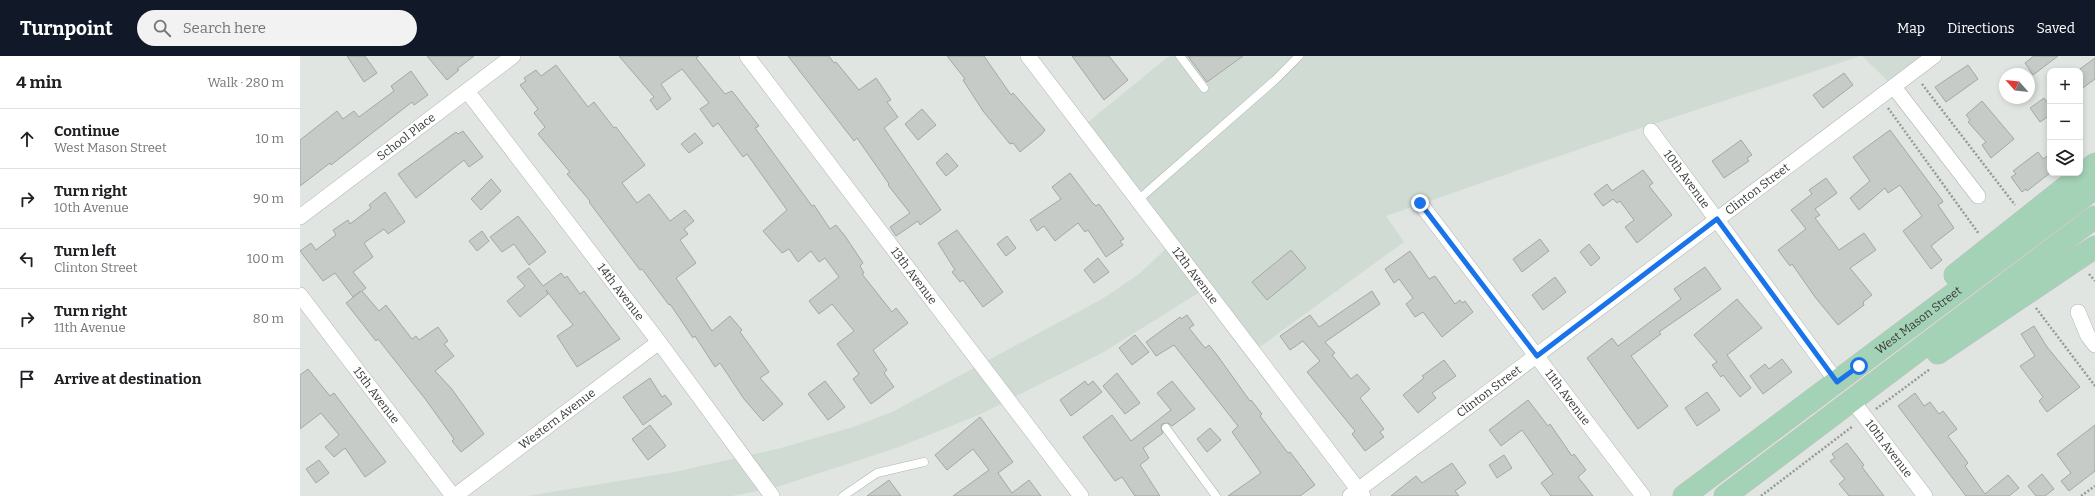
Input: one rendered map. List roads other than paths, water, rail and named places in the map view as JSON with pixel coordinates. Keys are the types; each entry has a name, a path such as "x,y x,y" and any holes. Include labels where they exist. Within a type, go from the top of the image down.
{"main road":[{"path":"1859,366 1903,318 2095,164"},
{"name":"West Mason Street","path":"1684,496 2095,188"},
{"name":"West Mason Street","path":"1725,496 1861,402 2095,217"},
{"path":"1861,402 1906,376 2095,247"}],"street":[{"name":"School Place","path":"300,217 513,56"},
{"name":"13th Avenue","path":"747,56 1081,496"},
{"name":"12th Avenue","path":"1028,56 1138,200 1357,494"},
{"name":"Clinton Street","path":"1357,494 1717,219 1934,56"},
{"path":"1894,86 1978,196"},
{"name":"14th Avenue","path":"467,90 659,342 772,496"},
{"name":"10th Avenue","path":"1651,131 1837,382"},
{"name":"11th Avenue","path":"1420,203 1643,496"},
{"name":"15th Avenue","path":"300,295 454,496"},
{"path":"2078,312 2088,336 2095,345"},
{"name":"Western Avenue","path":"454,496 659,342"},
{"name":"10th Avenue","path":"1861,402 1925,496"}],"lane":[{"path":"1180,56 1204,88"},
{"path":"1138,200 1275,80 1299,56"},
{"path":"1166,428 1216,496"},
{"path":"843,496 877,473 924,462"}]}
